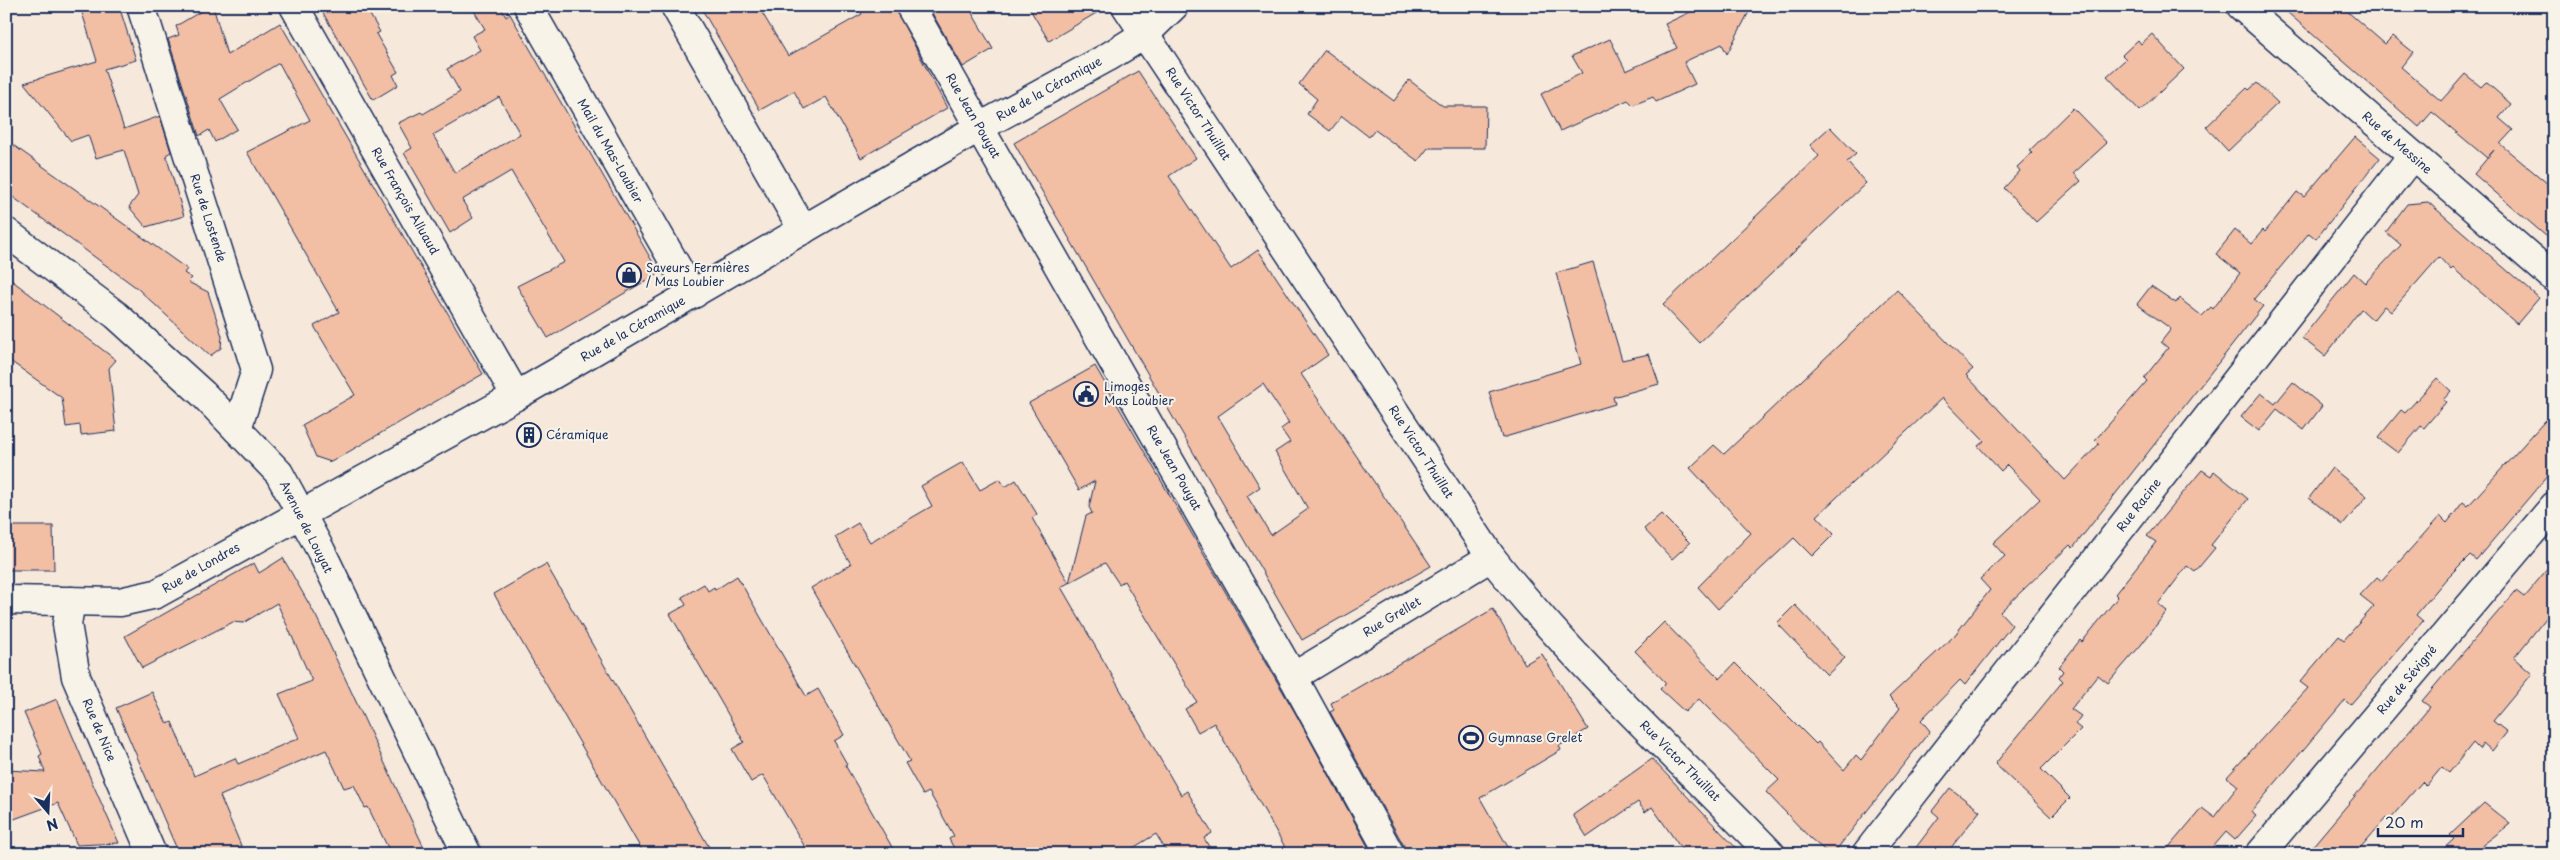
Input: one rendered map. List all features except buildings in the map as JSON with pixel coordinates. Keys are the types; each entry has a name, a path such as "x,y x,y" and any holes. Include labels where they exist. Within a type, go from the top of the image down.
{"street":[{"name":"Rue de Lostende","path":"141,6 256,370 237,430"},
{"name":"Rue François Alluaud","path":"294,6 516,396"},
{"name":"Mail du Mas-Loubier","path":"528,6 694,294"},
{"path":"675,6 803,230"},
{"name":"Rue Jean Pouyat","path":"910,6 1293,677 1390,854"},
{"name":"Rue Victor Thuillat","path":"1126,6 1490,557 1523,597 1616,698 1771,854"},
{"name":"Rue de la Céramique","path":"300,515 516,396 980,127 1108,57 1145,34 1174,6"},
{"name":"Rue de Messine","path":"2241,6 2554,278"},
{"name":"Rue Racine","path":"1866,854 2412,156"},
{"name":"Avenue de Louyat","path":"6,232 116,315 203,394 278,473 321,551 467,854"},
{"name":"Rue de Sévigné","path":"2260,854 2554,506"},
{"name":"Rue de Londres","path":"6,600 120,602 156,594 300,515"},
{"name":"Rue Grellet","path":"1293,677 1490,557"},
{"name":"Rue de Nice","path":"71,601 67,624 76,676 152,854"}],"place":[{"name":"Saveurs Fermières / Mas Loubier","path":"629,275"},
{"name":"Limoges Mas Loubier","path":"1086,394"},
{"name":"Céramique","path":"529,435"},
{"name":"Gymnase Grelet","path":"1471,738"}]}
